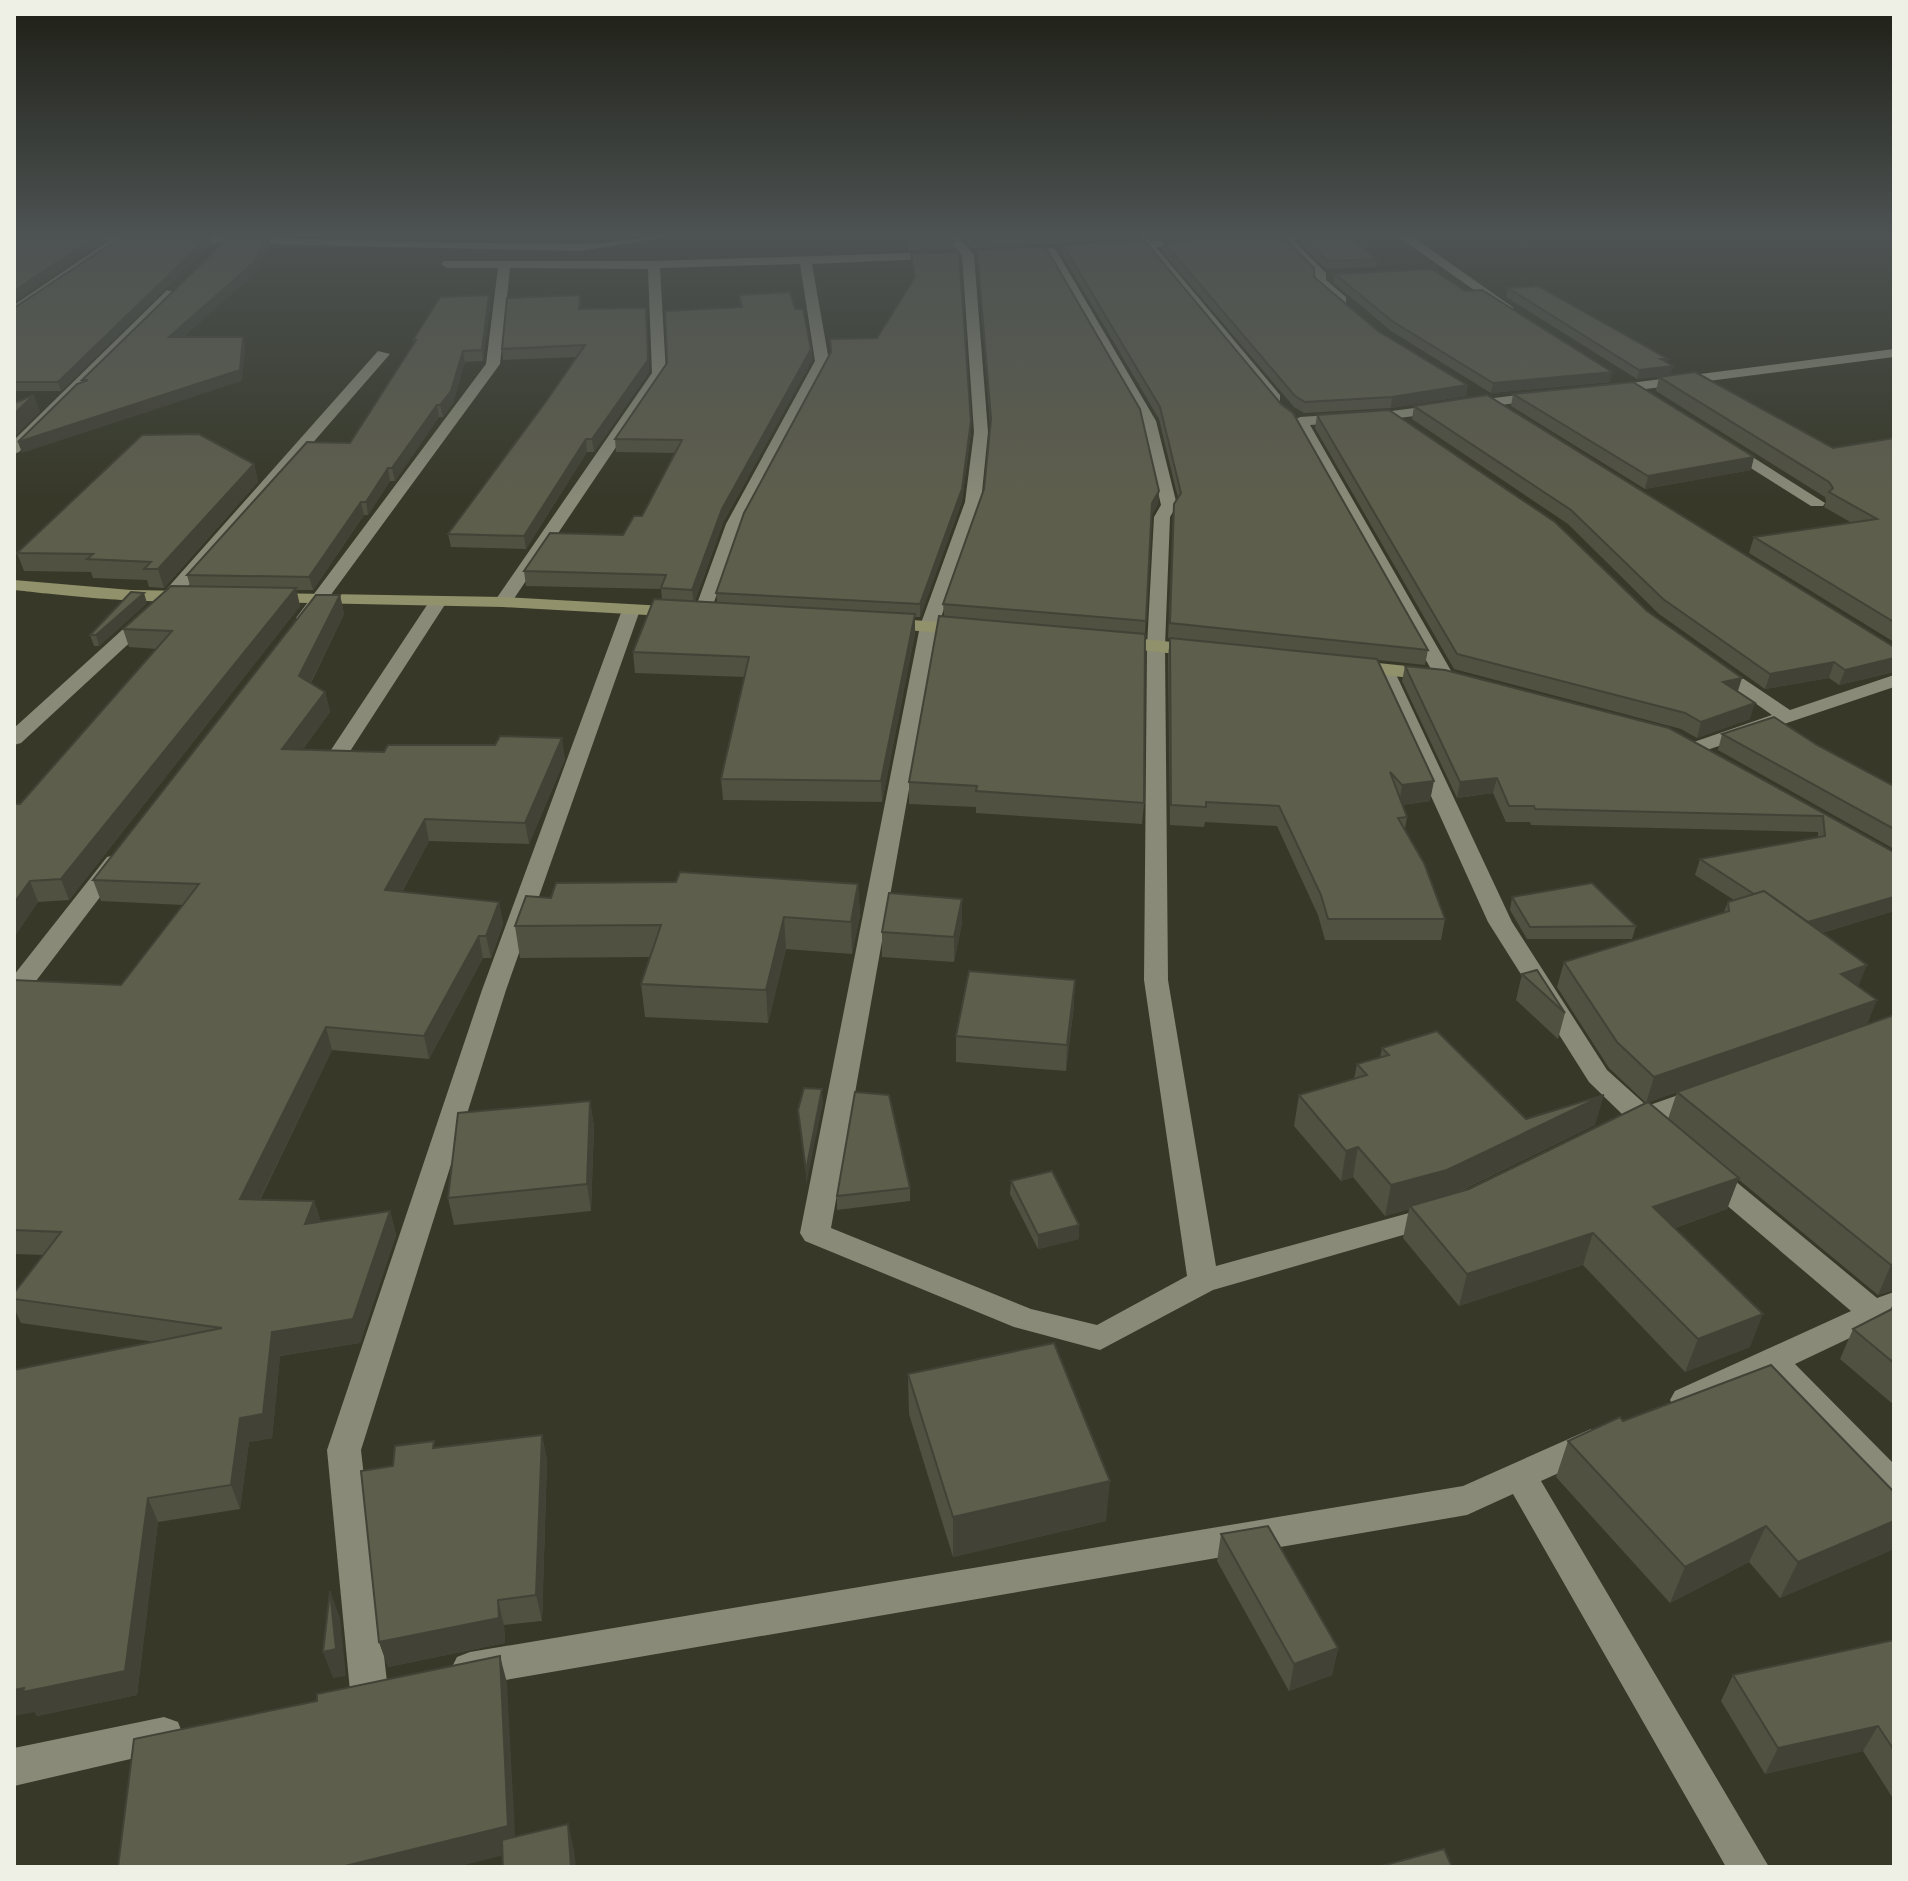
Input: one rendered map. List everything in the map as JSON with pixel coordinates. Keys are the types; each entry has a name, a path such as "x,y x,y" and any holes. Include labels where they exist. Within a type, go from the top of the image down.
{"street":[{"path":"14,449 142,323"},
{"path":"291,636 493,364 498,323"},
{"path":"503,602 659,373 657,323"},
{"path":"245,597 503,602 711,613 734,524 822,361 816,323"},
{"path":"977,323 981,432 973,502 929,626 815,1233 1025,1319 1100,1338 1203,1281 1464,1205"},
{"path":"1092,323 1149,421 1169,505 1162,517 1156,646 1156,980 1203,1281"},
{"path":"1215,323 1287,412 1300,421 1451,678"},
{"path":"1587,391 1894,353"},
{"path":"14,739 170,596 383,354"},
{"path":"1605,371 1658,404"},
{"path":"1460,385 1511,417"},
{"path":"1300,421 1391,415 1558,394"},
{"path":"1391,415 1417,433"},
{"path":"1711,437 1817,503"},
{"path":"18,588 215,597"},
{"path":"335,759 437,603"},
{"path":"368,1691 344,1450 494,990 631,610"},
{"path":"856,621 989,631"},
{"path":"1094,640 1217,652"},
{"path":"1700,655 1787,717"},
{"path":"1323,664 1451,678"},
{"path":"1384,670 1500,922 1598,1076 1682,1152 1884,1308 1660,1412"},
{"path":"1695,748 1894,681"},
{"path":"1673,736 1722,763"},
{"path":"14,992 129,845"},
{"path":"1614,1131 1641,1117 1730,1085"},
{"path":"1771,1360 1894,1486"},
{"path":"444,1675 1467,1500 1618,1431"},
{"path":"1520,1476 1749,1867"},
{"path":"14,1767 199,1727"}],"building":[{"path":"14,323 119,323 58,382 14,382"},
{"path":"141,323 185,323 169,337 243,337 240,370 18,442 77,384 88,380 82,380"},
{"path":"424,323 485,323 482,350 463,351 451,391 437,405 392,468 388,468 366,502 361,502 309,577 187,575 307,442 350,443 416,340 413,340"},
{"path":"505,323 647,323 648,360 592,439 586,439 524,536 448,534 585,345 502,349"},
{"path":"665,323 806,323 811,349 722,509 692,590 661,588 666,575 524,571 550,533 623,535 634,516 642,516 682,440 615,439 667,363"},
{"path":"886,323 964,323 971,421 962,489 920,604 716,593 744,513 831,352 830,339 877,338"},
{"path":"983,323 1090,323 1140,409 1159,491 1152,503 1146,621 943,604 984,489 991,419"},
{"path":"1110,323 1213,323 1281,404 1293,413 1428,650 1170,623 1174,504 1181,493 1160,407"},
{"path":"1233,323 1368,323 1467,385 1392,397 1305,402 1295,396"},
{"path":"1395,323 1534,323 1612,372 1493,383"},
{"path":"1564,323 1603,323 1668,359 1661,359 1673,366 1639,370"},
{"path":"1695,372 1833,448 1894,438 1894,622 1754,537 1877,519 1829,492 1833,488 1829,482 1659,377"},
{"path":"1633,382 1754,457 1648,476 1513,394"},
{"path":"34,395 14,414 14,403"},
{"path":"1487,395 1894,647 1894,658 1845,670 1834,662 1770,674 1663,599 1571,510 1414,406"},
{"path":"1389,410 1555,522 1647,611 1742,678 1723,682 1755,703 1701,722 1685,713 1457,654 1317,415"},
{"path":"199,434 254,464 158,569 144,569 151,562 87,559 93,554 17,553 142,435"},
{"path":"171,586 296,588 61,879 30,881 14,903 14,804 20,804 172,631 123,629"},
{"path":"131,592 144,593 96,635 90,635"},
{"path":"316,595 340,595 299,676 325,692 282,749 384,752 388,745 495,745 500,736 562,738 525,823 425,819 385,890 499,902 486,936 479,936 424,1036 326,1027 240,1199 314,1201 305,1224 390,1211 353,1319 272,1332 263,1414 240,1418 231,1485 148,1498 125,1671 23,1692 24,1688 14,1690 14,1370 222,1328 14,1299 14,1293 61,1232 14,1230 14,980 121,985 199,884 93,880"},
{"path":"654,599 915,614 881,781 721,779 749,657 633,652"},
{"path":"939,616 1145,634 1144,803 976,791 977,786 909,782"},
{"path":"1170,638 1377,659 1434,781 1402,785 1390,772 1407,817 1398,818 1424,863 1445,919 1328,919 1321,895 1279,806 1206,802 1206,807 1171,805"},
{"path":"1405,666 1445,670 1669,728 1894,852 1894,897 1808,922 1764,891 1754,894 1700,859 1825,836 1823,816 1509,806 1497,778 1460,782"},
{"path":"1774,717 1817,745 1894,786 1894,829 1722,734"},
{"path":"680,872 858,884 851,922 784,917 766,990 641,984 661,925 515,926 526,896 551,898 556,883 676,882"},
{"path":"1592,883 1636,926 1530,927 1512,897"},
{"path":"1764,891 1867,965 1841,974 1877,1000 1654,1077 1617,1042 1564,962 1729,911 1728,902"},
{"path":"889,893 962,899 954,937 882,932"},
{"path":"1537,970 1565,1013 1522,974"},
{"path":"969,971 1075,980 1067,1045 956,1036"},
{"path":"1894,1015 1894,1264 1891,1265 1677,1092"},
{"path":"1437,1031 1526,1119 1604,1095 1447,1170 1391,1185 1358,1147 1346,1151 1299,1095 1367,1075 1357,1064 1389,1055 1382,1048"},
{"path":"804,1088 822,1089 806,1171 798,1110"},
{"path":"855,1092 889,1095 910,1188 837,1196"},
{"path":"590,1101 587,1184 448,1198 458,1113"},
{"path":"1648,1102 1739,1178 1653,1207 1763,1314 1698,1339 1593,1233 1467,1274 1410,1206 1469,1189"},
{"path":"1052,1171 1079,1225 1038,1235 1011,1181"},
{"path":"1894,1308 1894,1363 1853,1329"},
{"path":"1054,1343 1110,1481 953,1517 908,1374"},
{"path":"1771,1365 1894,1492 1894,1521 1798,1562 1766,1526 1685,1567 1568,1441 1620,1417 1623,1421"},
{"path":"542,1435 536,1595 498,1600 499,1618 379,1642 361,1471 393,1466 395,1446 434,1441 433,1448"},
{"path":"1268,1526 1338,1648 1294,1664 1221,1534"},
{"path":"330,1591 336,1649 323,1652"},
{"path":"1894,1640 1894,1750 1878,1726 1778,1748 1733,1675"},
{"path":"500,1656 508,1826 341,1867 118,1867 134,1739 317,1701 317,1694"},
{"path":"568,1824 571,1867 503,1867 502,1840"},
{"path":"1444,1849 1452,1867 1378,1867"}]}
